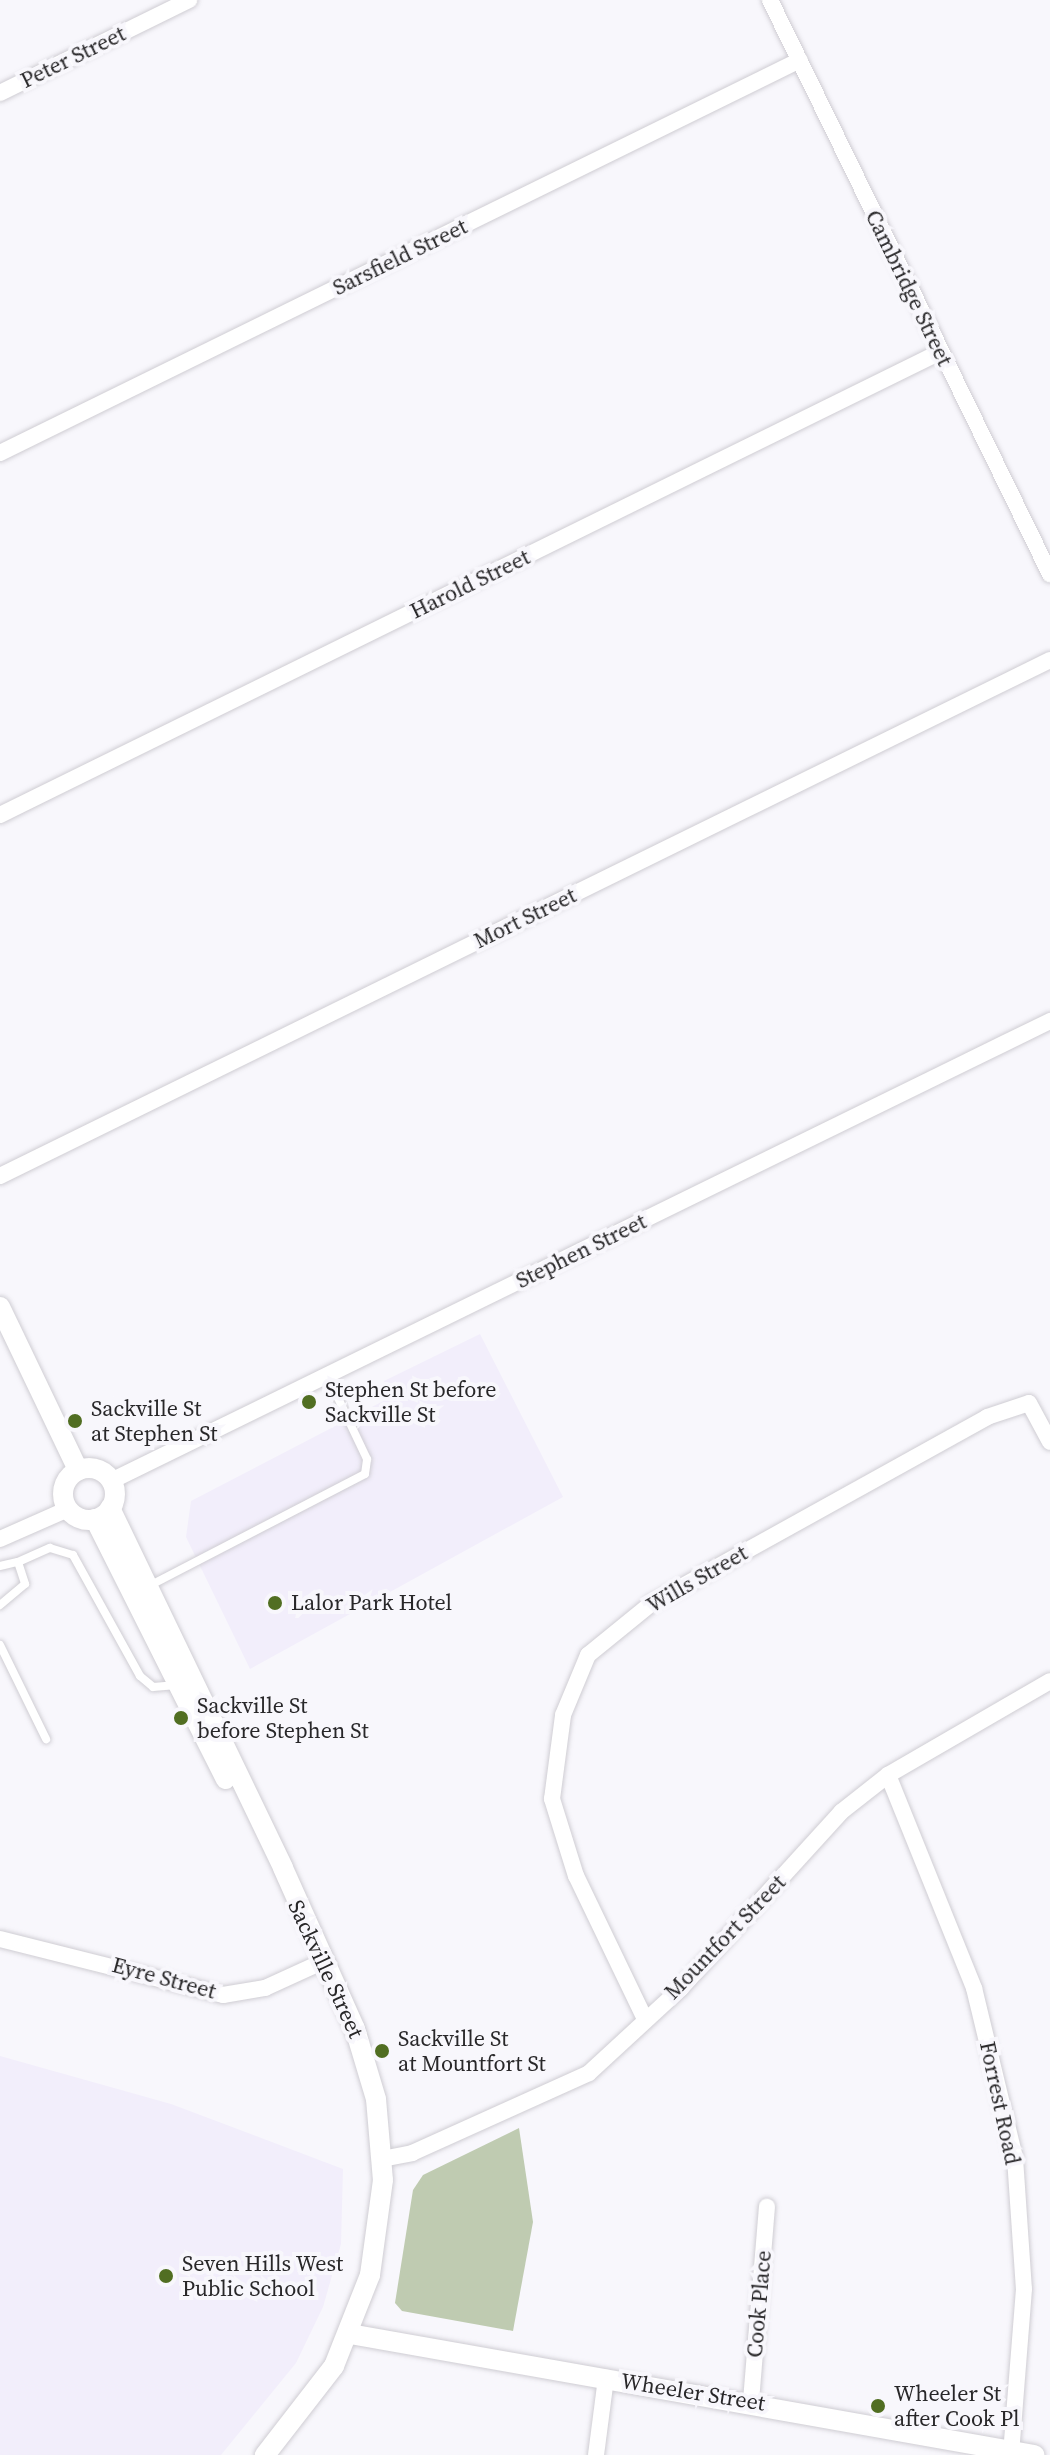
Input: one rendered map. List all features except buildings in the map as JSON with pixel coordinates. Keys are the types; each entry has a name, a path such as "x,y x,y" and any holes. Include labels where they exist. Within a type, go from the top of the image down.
{"street":[{"name":"Peter Street","path":"0,93 189,0"},
{"name":"Cambridge Street","path":"770,0 1050,574"},
{"name":"Sarsfield Street","path":"0,453 800,60"},
{"name":"Harold Street","path":"0,815 940,352"},
{"name":"Mort Street","path":"0,1176 1050,660"},
{"name":"Stephen Street","path":"111,1481 1050,1021"},
{"path":"0,1307 78,1470"},
{"name":"Wills Street","path":"644,2017 576,1876 552,1799 563,1715 588,1655 652,1603 987,1417 1029,1403 1050,1442"},
{"path":"0,1539 68,1509 102,1514 111,1481 100,1471 78,1470"},
{"path":"68,1509 64,1487 78,1470"},
{"name":"Sackville Street","path":"102,1514 142,1589 324,1961 372,2081 382,2159 376,2246 350,2334 312,2402 265,2455"},
{"name":"Sackville Street","path":"142,1589 178,1685 285,1882"},
{"name":"Mountfort Street","path":"382,2159 412,2153 589,2073 644,2017 681,1988 841,1812 888,1775 1050,1681"},
{"name":"Forrest Road","path":"888,1775 974,1988 1015,2158 1024,2289 1012,2452"},
{"name":"Eyre Street","path":"0,1939 223,1995 265,1988 324,1961"},
{"name":"Cook Place","path":"751,2401 767,2207"},
{"name":"Wheeler Street","path":"350,2334 751,2401 1034,2455"},
{"path":"596,2455 606,2378"}],"lane":[{"path":"142,1589 368,1470 328,1377"},
{"path":"0,1566 50,1548 73,1555 140,1676 153,1687 178,1685"},
{"path":"0,1605 24,1590 18,1562"},
{"path":"0,1645 46,1739"}],"shaded area":[{"path":"480,1334 563,1497 250,1669 186,1537 191,1501 391,1397 384,1381"},
{"name":"Seven Hills West Public School","path":"0,2056 171,2104 343,2169 341,2244 323,2307 296,2363 221,2455 0,2455"}],"green space":[{"path":"519,2128 533,2222 513,2331 402,2311 395,2303 413,2190 423,2175"}],"place":[{"name":"Stephen St before Sackville St","path":"309,1402"},
{"name":"Sackville St at Stephen St","path":"75,1421"},
{"name":"Lalor Park Hotel","path":"275,1603"},
{"name":"Sackville St before Stephen St","path":"181,1718"},
{"name":"Sackville St at Mountfort St","path":"382,2051"},
{"name":"Seven Hills West Public School","path":"166,2276"},
{"name":"Wheeler St after Cook Pl","path":"878,2406"}]}
